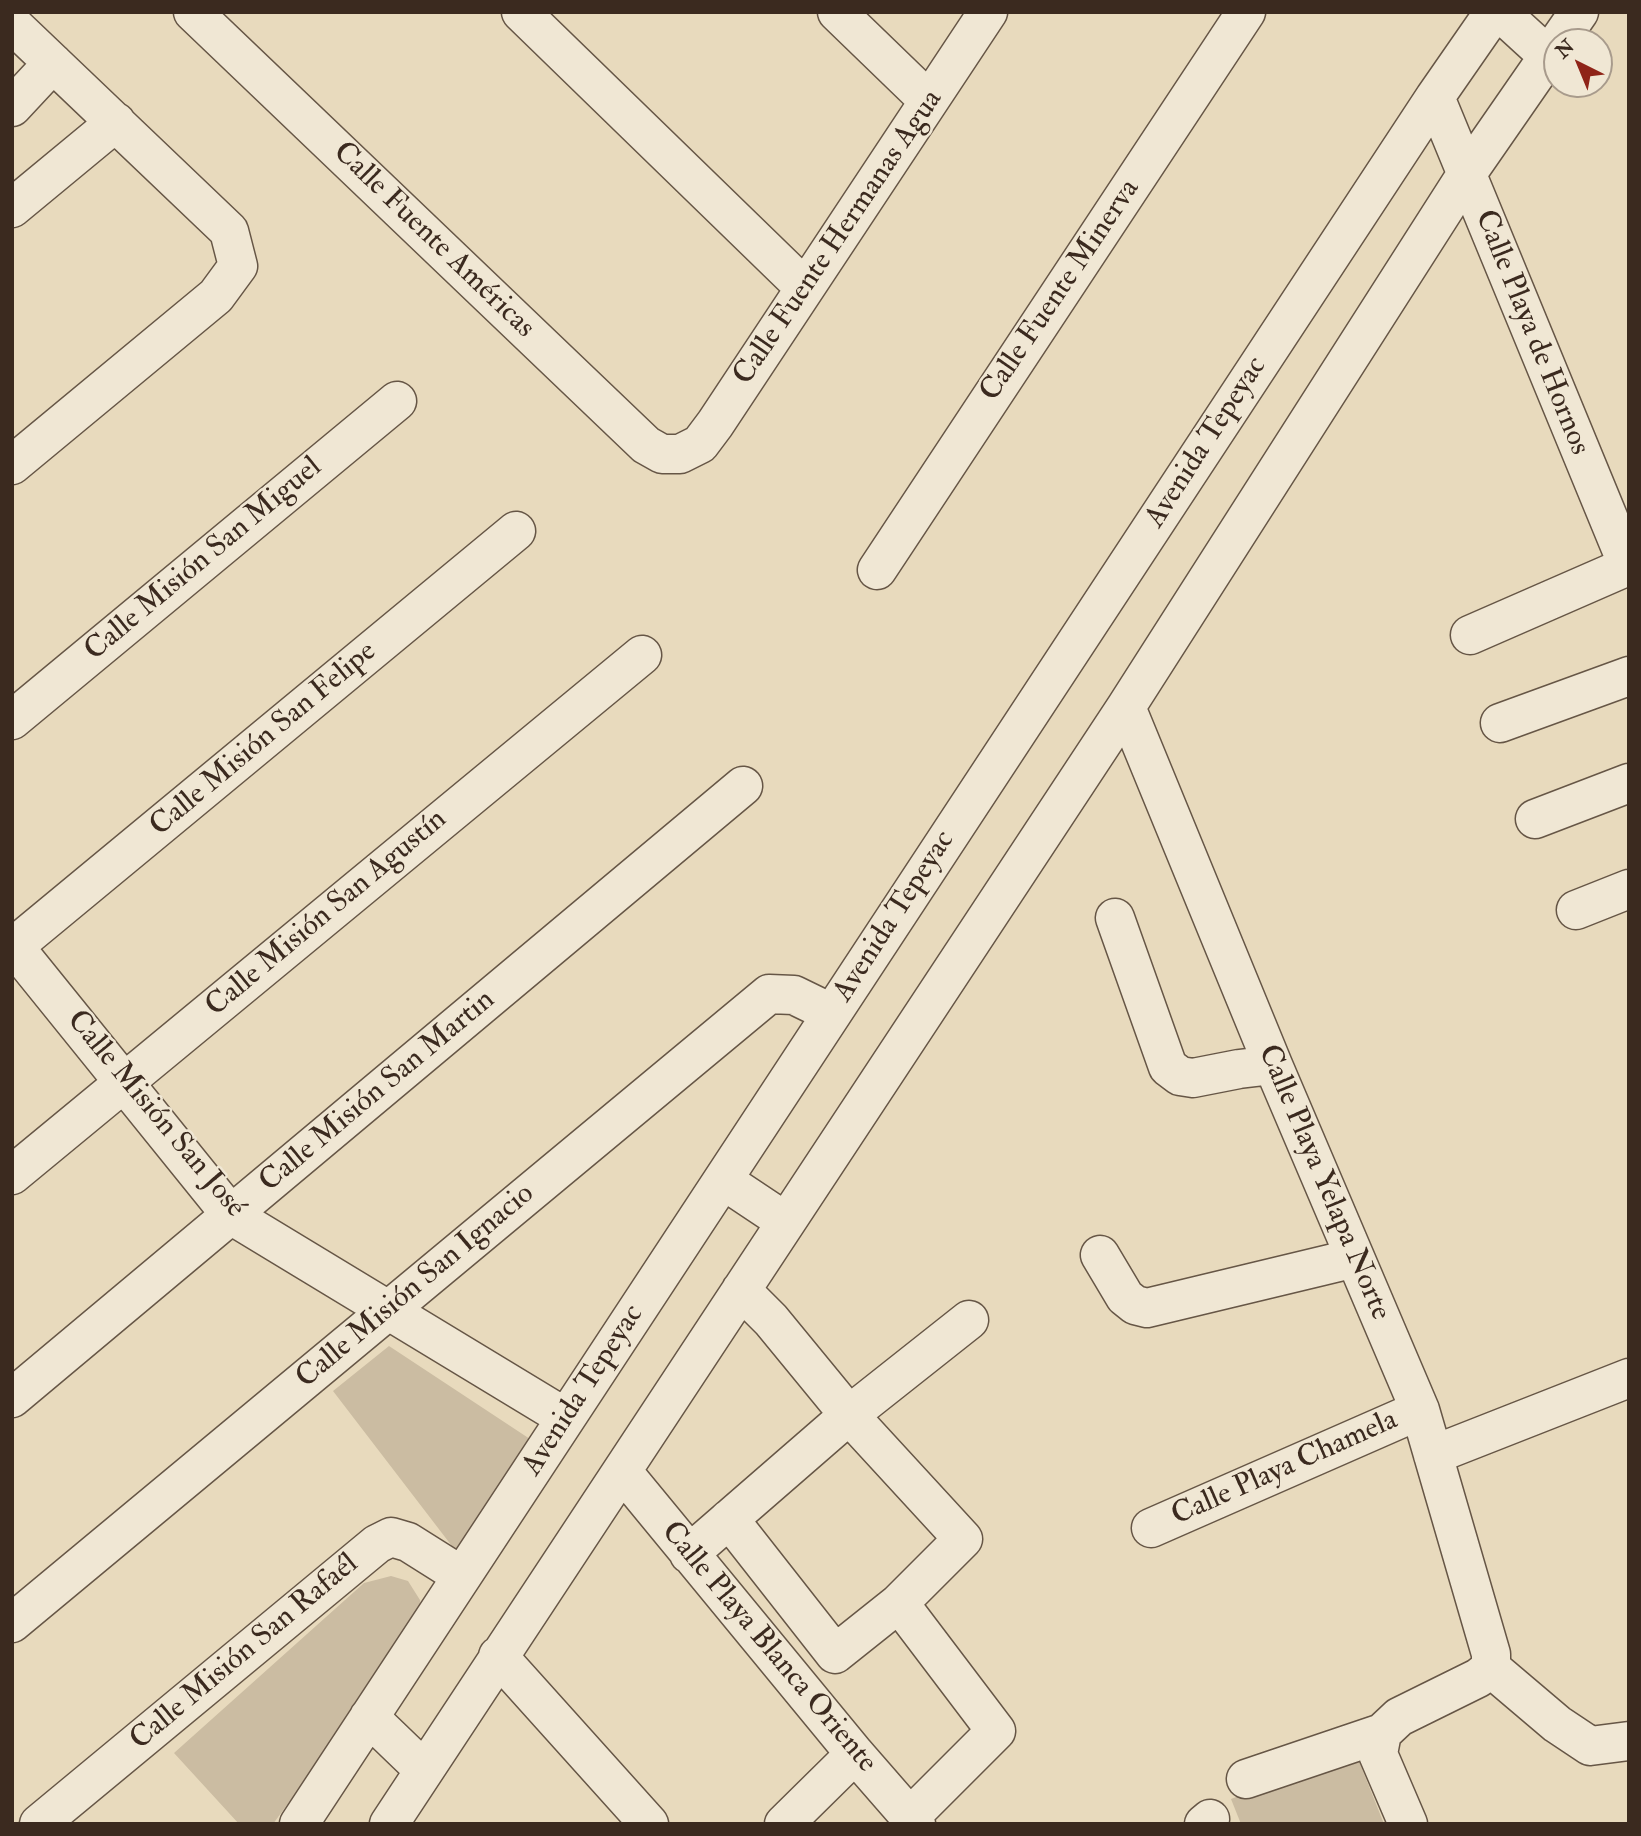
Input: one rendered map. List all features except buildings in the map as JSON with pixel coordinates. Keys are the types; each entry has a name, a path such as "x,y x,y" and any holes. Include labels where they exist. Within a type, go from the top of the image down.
{"street":[{"name":"Calle Fuente Américas","path":"193,12 646,445 662,454 680,454"},
{"path":"521,12 806,288"},
{"path":"837,12 929,101"},
{"name":"Calle Fuente Hermanas Agua","path":"680,454 700,444 715,424 988,12"},
{"name":"Calle Fuente Minerva","path":"877,570 1246,12"},
{"name":"Avenida Tepeyac","path":"299,1824 1435,97 1494,12"},
{"path":"1500,12 1543,51"},
{"path":"1567,28 1579,12"},
{"path":"12,24 229,231 238,266 216,296 12,465"},
{"path":"410,1804 498,1656 1125,707 1466,175 1543,61"},
{"path":"12,107 53,63"},
{"name":"Calle Playa de Hornos","path":"1435,97 1628,567"},
{"path":"12,208 116,122"},
{"name":"Calle Misión San Miguel","path":"12,720 397,401"},
{"name":"Calle Misión San Felipe","path":"13,946 516,531"},
{"path":"1471,635 1628,567"},
{"name":"Calle Misión San Agustín","path":"12,1175 642,655"},
{"path":"1500,723 1629,676"},
{"name":"Calle Playa Yelapa Norte","path":"1125,707 1420,1410 1491,1654 1491,1668"},
{"path":"1535,819 1629,783"},
{"name":"Calle Misión San Martin","path":"12,1398 743,786"},
{"path":"1576,910 1629,889"},
{"path":"1115,918 1168,1067 1174,1073 1193,1078 1273,1065"},
{"name":"Calle Misión San José","path":"13,946 231,1215 566,1418"},
{"name":"Calle Misión San Ignacio","path":"12,1623 769,994 794,995 831,1013"},
{"path":"723,1180 786,1222"},
{"path":"1100,1255 1125,1297 1135,1305 1147,1308 1355,1258"},
{"path":"741,1290 771,1320 849,1415 962,1539 900,1603 798,1685"},
{"path":"690,1553 849,1415 969,1320"},
{"name":"Calle Playa Chamela","path":"1433,1455 1629,1378"},
{"name":"Calle Playa Chamela","path":"1151,1528 1420,1410"},
{"name":"Calle Playa Blanca Oriente","path":"622,1471 855,1754 913,1820"},
{"path":"729,1519 835,1654"},
{"name":"Calle Misión San Rafaél","path":"39,1824 377,1544 391,1537 408,1542 462,1576"},
{"path":"900,1603 996,1731 913,1820"},
{"path":"498,1656 649,1824"},
{"path":"1246,1779 1382,1733 1399,1717 1478,1678 1491,1668 1557,1724 1590,1746 1629,1741"},
{"path":"369,1717 410,1804"},
{"path":"1382,1733 1378,1754 1408,1824"},
{"path":"784,1824 855,1754"}],"shaded area":[{"path":"389,1346 533,1441 458,1554 333,1391"},
{"path":"391,1576 408,1581 420,1600 422,1620 273,1824 239,1824 174,1753 364,1583"},
{"path":"1355,1751 1384,1824 1241,1824 1231,1799"}]}
